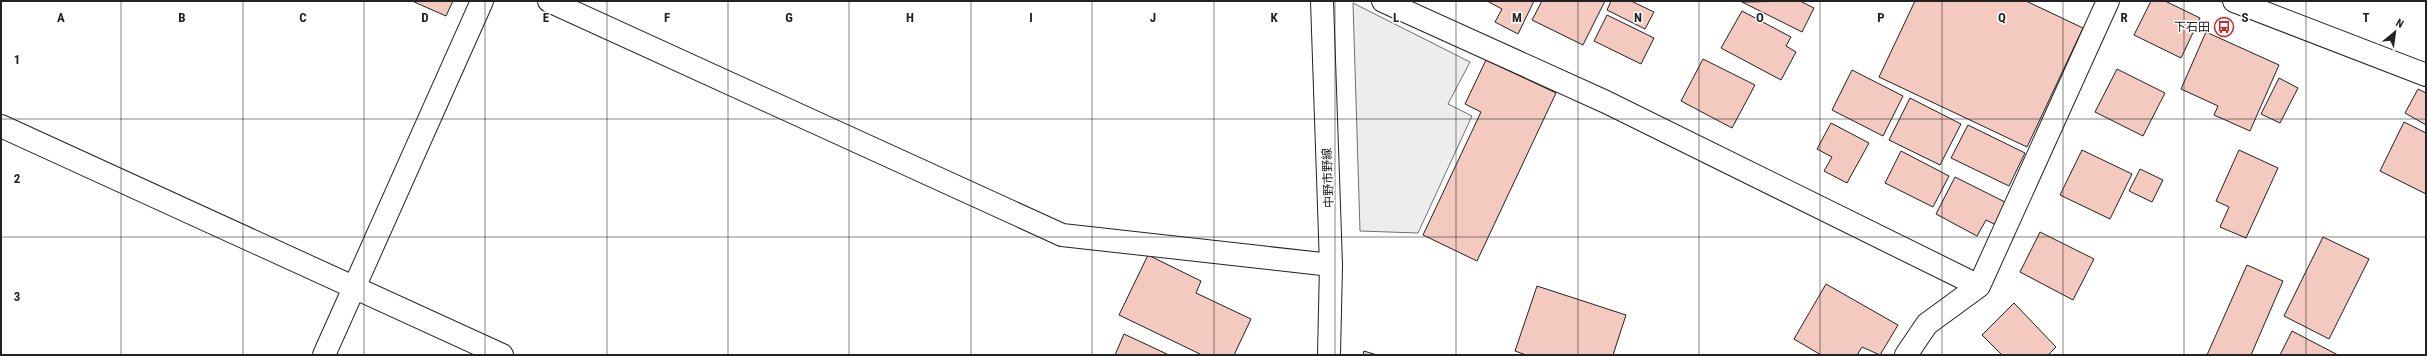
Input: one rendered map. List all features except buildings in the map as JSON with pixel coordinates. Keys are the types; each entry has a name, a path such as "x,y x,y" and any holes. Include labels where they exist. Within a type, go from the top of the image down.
{"street":[{"path":"324,355 356,288 482,1"},
{"path":"549,1 1062,235 1331,265"},
{"name":"中野市野線","path":"1322,1 1331,265 1329,355"},
{"path":"1383,1 1606,102 1979,286"},
{"path":"1906,355 1927,324 1979,286 2108,1"},
{"path":"2234,1 2426,75"},
{"path":"1,126 502,355"}],"shaded area":[{"path":"1353,3 1470,62 1448,104 1472,116 1418,233 1360,231"}],"place":[{"name":"下石田","path":"2224,27"}]}
